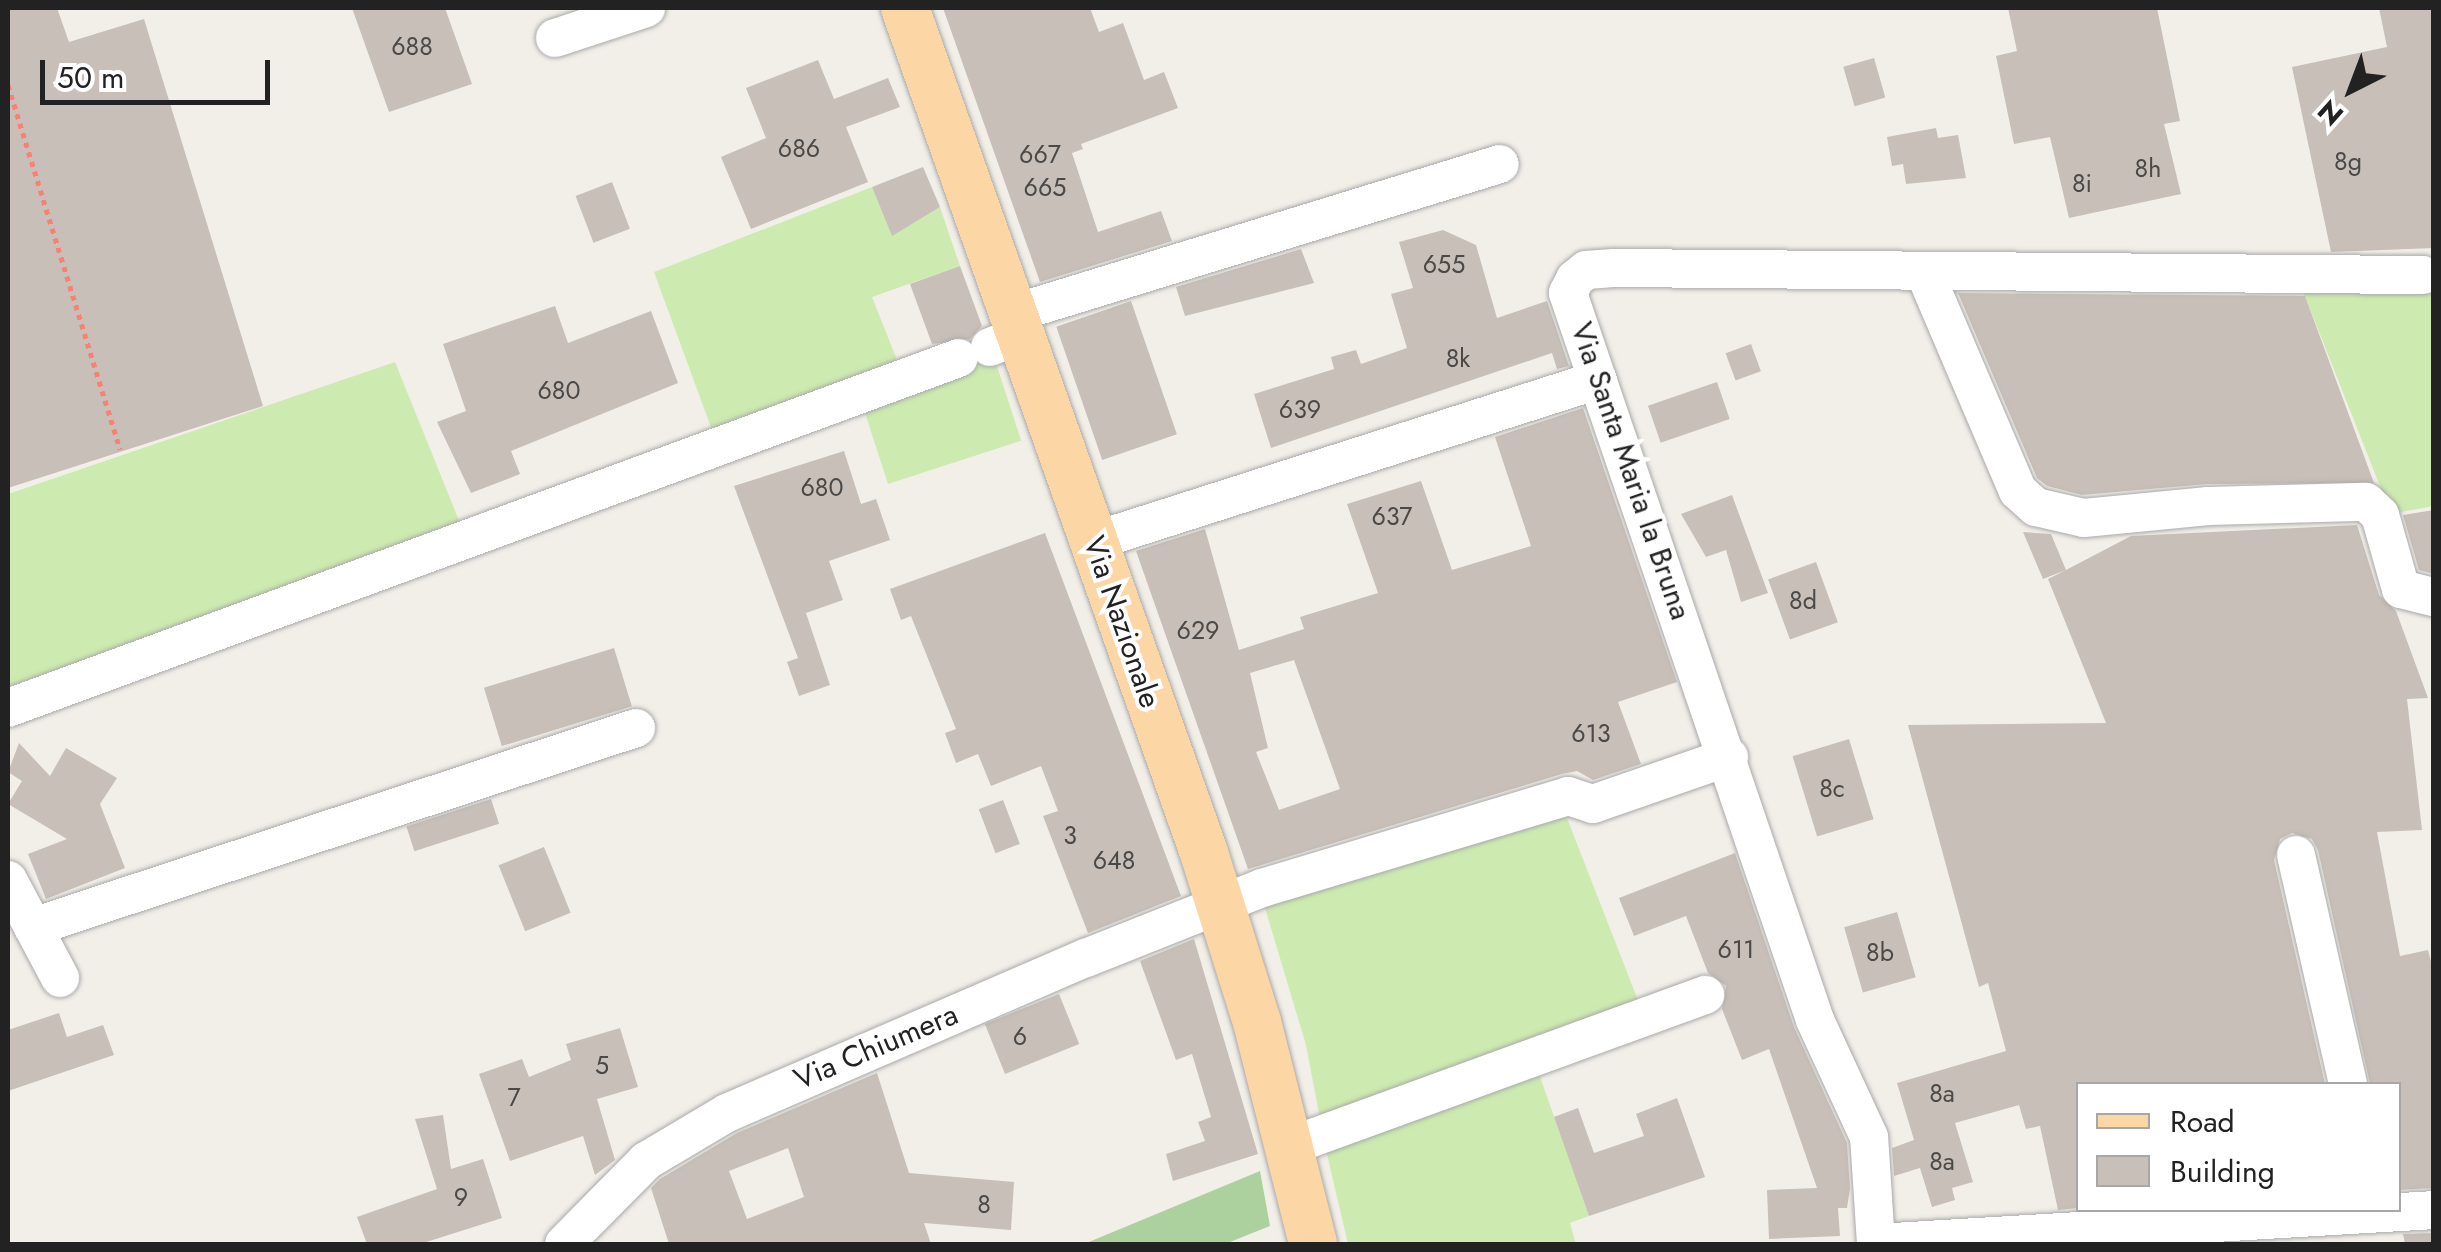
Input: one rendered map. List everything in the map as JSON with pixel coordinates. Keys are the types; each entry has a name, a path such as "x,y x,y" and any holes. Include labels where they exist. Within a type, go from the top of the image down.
{"main road":[{"name":"Via Nazionale","path":"905,8 996,338 1090,530 1221,905 1314,1244"}],"street":[{"path":"556,38 646,8"},
{"path":"8,708 996,338 1500,164"},
{"name":"Via Santa Maria la Bruna","path":"2368,1212 1876,1244 1868,1137 1815,1020 1730,757 1568,293 1586,270 2422,276"},
{"path":"1924,272 2018,492 2036,507 2084,518 2208,506 2366,502 2380,515 2401,589 2434,597"},
{"path":"1090,530 1540,379"},
{"path":"1090,530 1598,380"},
{"path":"33,927 636,728"},
{"name":"Via Chiumera","path":"564,1244 646,1160 727,1113 1221,905 1568,796 1593,804 1730,757"},
{"path":"2296,855 2348,1082"},
{"path":"8,880 60,978"},
{"path":"1290,1146 1705,996"},
{"name":"Via Santa Maria la Bruna","path":"2401,1211 2434,1210"}],"path":[{"path":"8,85 120,449"}],"green space":[{"path":"872,187 892,235 940,207 960,266 872,297 901,370 716,441 654,272"},
{"path":"2299,281 2433,282 2433,506 2391,514"},
{"path":"994,357 1021,441 888,484 861,400"},
{"path":"395,362 462,528 8,694 8,494"},
{"path":"1565,813 1641,1008 1321,1124 1306,1045 1262,898"},
{"path":"1538,1071 1589,1216 1570,1223 1576,1244 1348,1244 1325,1146"},
{"path":"1260,1171 1270,1226 1225,1244 1084,1244"}],"building":[{"path":"8,8 57,8 69,42 144,19 263,406 8,488"},
{"path":"352,8 445,8 472,84 389,112"},
{"path":"943,8 1090,8 1099,32 1123,23 1144,80 1164,72 1178,108 1081,144 1083,149 1072,153 1098,232 1161,211 1172,241 1040,282"},
{"path":"2008,8 2157,8 2180,121 2164,124 2181,194 2069,218 2050,137 2014,144 1996,56 2017,51"},
{"path":"2379,8 2434,8 2434,248 2331,252 2292,67 2387,47"},
{"path":"1874,58 1885,97 1855,106 1843,67"},
{"path":"818,60 834,99 888,78 900,107 846,127 868,182 751,229 721,157 766,138 746,88"},
{"path":"1936,128 1938,138 1958,135 1966,178 1906,184 1903,164 1892,166 1887,137"},
{"path":"923,167 940,207 892,236 872,187"},
{"path":"612,182 630,229 594,243 576,196"},
{"path":"1443,230 1476,245 1497,318 1547,301 1569,366 1557,369 1552,353 1271,448 1254,394 1334,369 1331,357 1356,350 1361,364 1407,348 1391,294 1413,288 1399,242"},
{"path":"1301,249 1314,283 1185,316 1176,287"},
{"path":"960,266 982,326 970,339 932,344 910,284"},
{"path":"1958,293 2305,296 2374,483 2207,484 2082,495 2047,486 2037,478"},
{"path":"1131,301 1177,434 1102,460 1056,327"},
{"path":"555,306 568,343 651,311 678,383 511,451 520,474 471,493 437,422 466,411 443,344"},
{"path":"1751,344 1761,371 1736,380 1726,353"},
{"path":"1717,382 1730,419 1661,443 1648,406"},
{"path":"1583,408 1677,682 1618,702 1641,764 1593,780 1577,771 1562,774 1248,869 1136,551 1205,529 1239,650 1304,629 1300,617 1378,593 1347,504 1421,481 1452,570 1531,546 1495,437","holes":["1294,660 1340,789 1279,810 1256,752 1268,748 1250,673"]},
{"path":"844,451 861,504 876,499 890,540 829,561 843,600 806,613 830,685 799,696 787,662 798,658 734,486"},
{"path":"1732,495 1768,593 1741,602 1726,550 1706,557 1681,514"},
{"path":"2434,510 2434,574 2419,570 2403,515"},
{"path":"2357,525 2379,595 2396,611 2428,698 2407,699 2422,830 2377,832 2400,956 2428,950 2434,973 2434,1188 2401,1190 2401,1082 2370,1082 2318,850 2312,839 2292,833 2280,839 2274,860 2325,1082 2076,1082 2076,1208 2058,1210 2040,1126 2026,1129 2019,1105 1955,1123 1973,1182 1952,1188 1955,1200 1932,1207 1920,1168 1894,1176 1892,1148 1914,1140 1897,1083 2006,1051 1988,983 1979,987 1908,725 2106,723 2048,579 2131,536"},
{"path":"2023,532 2051,534 2066,570 2043,579"},
{"path":"1045,533 1181,896 1088,933 1043,816 1058,811 1041,766 991,786 978,754 956,763 945,733 956,729 911,616 901,620 890,589"},
{"path":"1816,562 1838,622 1790,640 1768,579"},
{"path":"614,648 632,706 502,746 484,688"},
{"path":"1849,739 1874,819 1817,837 1793,756"},
{"path":"19,743 50,776 66,748 117,778 100,804 125,868 46,899 28,854 67,839 8,804 22,781 8,772"},
{"path":"491,799 499,824 414,851 406,827"},
{"path":"1003,800 1020,844 996,853 979,809"},
{"path":"544,847 571,913 525,931 499,865"},
{"path":"1735,853 1794,1027 1847,1143 1850,1189 1847,1208 1838,1208 1840,1236 1769,1239 1767,1190 1817,1188 1769,1049 1742,1060 1722,1009 1726,986 1708,973 1686,916 1634,936 1619,898"},
{"path":"1897,912 1916,977 1863,993 1844,927"},
{"path":"1194,939 1258,1154 1173,1181 1166,1154 1205,1141 1198,1122 1211,1117 1192,1054 1176,1060 1140,961"},
{"path":"1059,994 1079,1044 1005,1074 985,1024"},
{"path":"59,1013 67,1037 103,1025 114,1055 8,1091 8,1030"},
{"path":"620,1028 638,1087 597,1099 615,1160 595,1175 583,1136 510,1161 479,1074 522,1059 529,1077 571,1060 566,1044"},
{"path":"877,1073 909,1173 1014,1182 1011,1230 924,1223 931,1244 669,1244 651,1188 737,1133","holes":["788,1148 804,1197 747,1219 729,1171"]},
{"path":"1677,1098 1705,1177 1589,1216 1554,1117 1578,1108 1594,1153 1644,1136 1636,1114"},
{"path":"443,1115 451,1169 483,1159 502,1218 420,1244 367,1244 357,1217 437,1189 415,1119"},
{"path":"2434,1233 2434,1244 2405,1244 2403,1234"}]}
